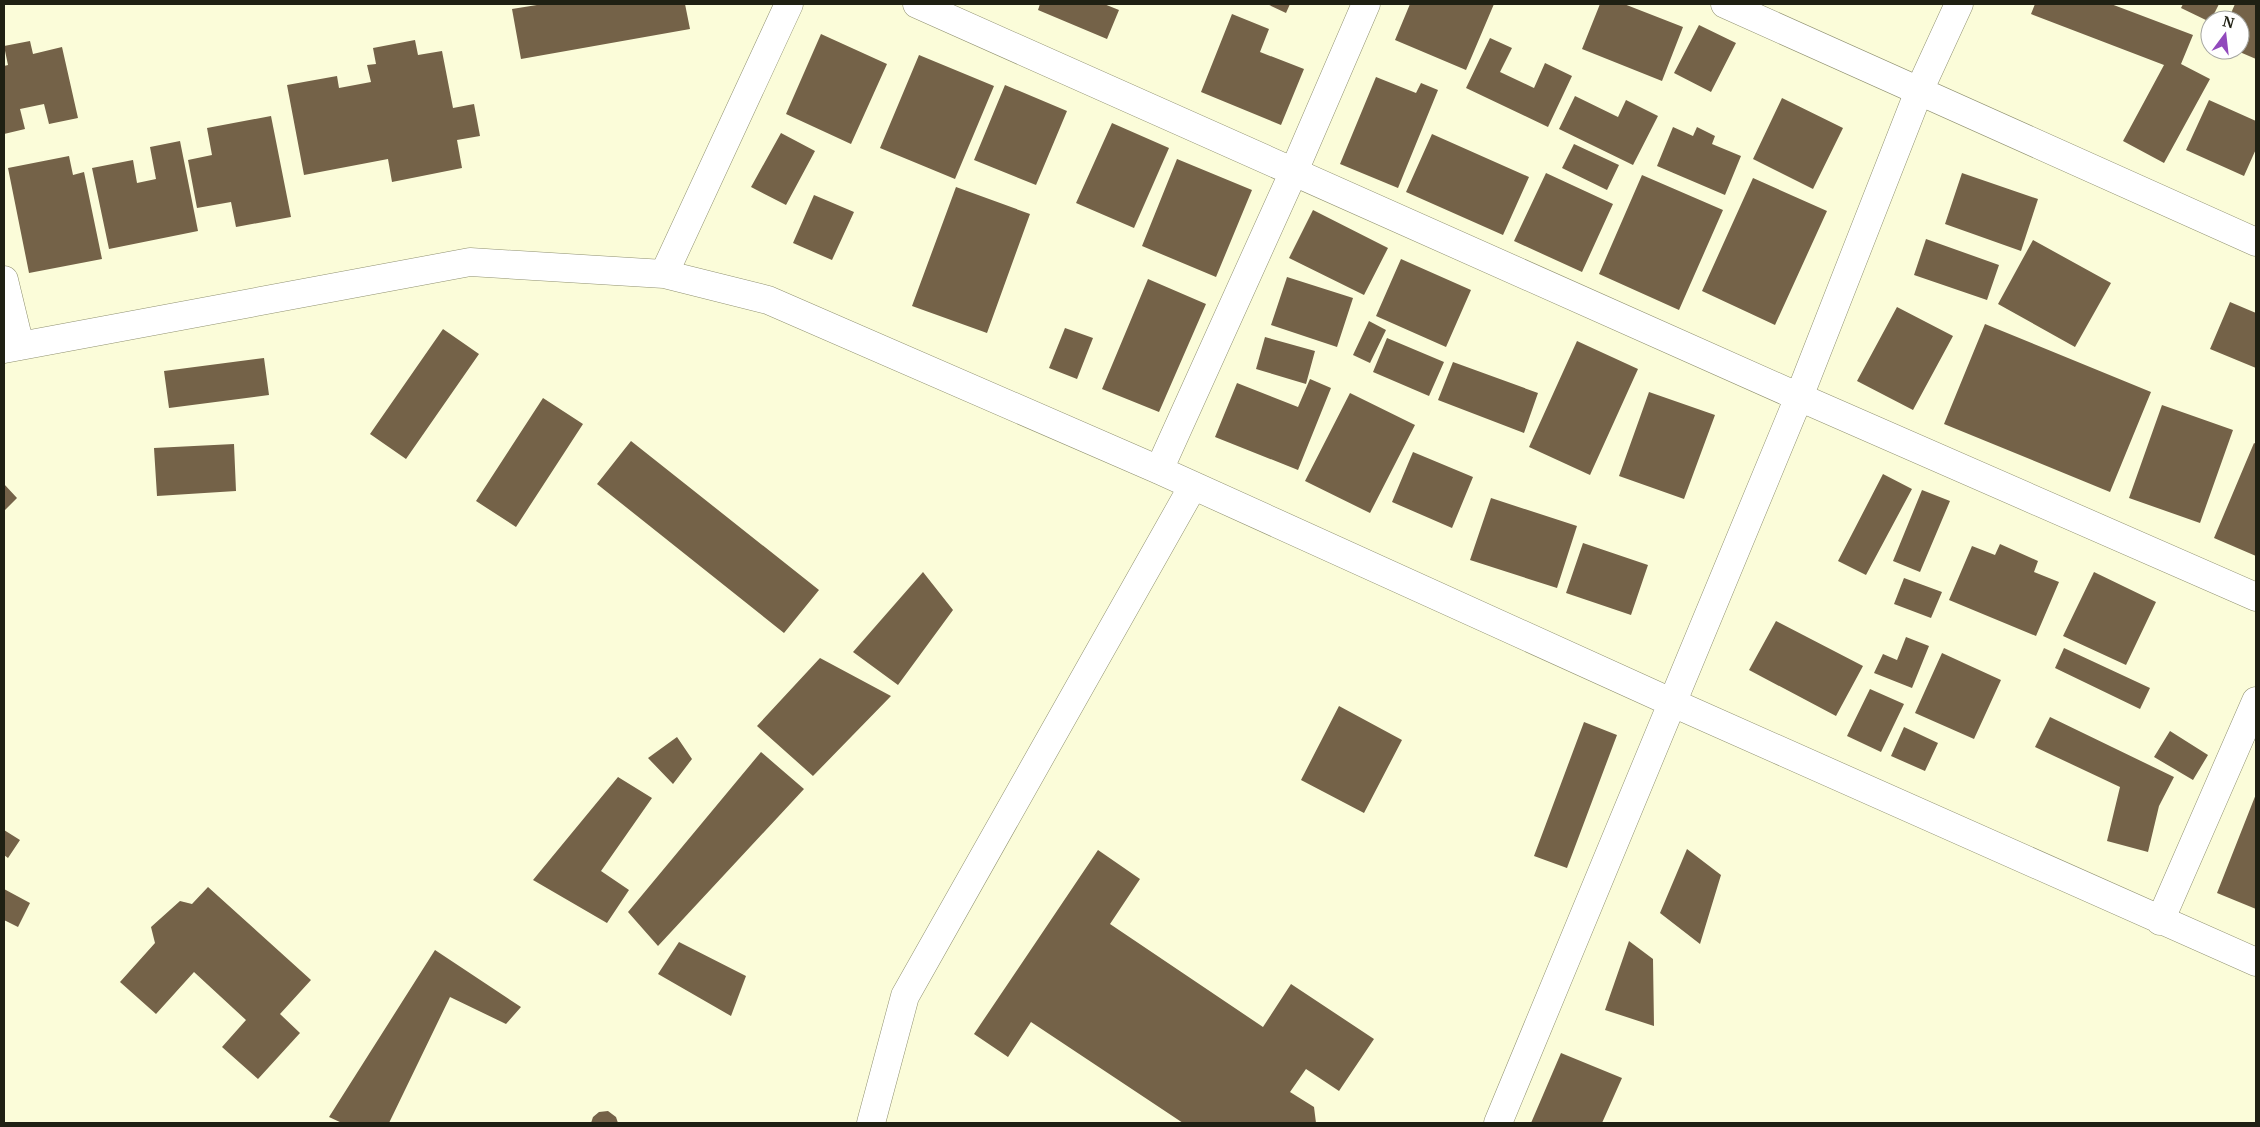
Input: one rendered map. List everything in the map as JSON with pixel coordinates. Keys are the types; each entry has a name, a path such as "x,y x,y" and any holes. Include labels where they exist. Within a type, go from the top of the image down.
{"street":[{"path":"664,274 789,4"},
{"path":"917,4 1799,397 2256,597"},
{"path":"1159,470 1294,172 1366,4"},
{"path":"1725,4 2256,242"},
{"path":"1498,1123 1799,397 1919,91 1959,4"},
{"path":"4,280 12,348 470,262 664,274 768,300 1159,470 1673,703 2160,921 2256,962"},
{"path":"871,1123 905,996 1193,486"},
{"path":"2160,921 2256,701"}],"building":[{"path":"543,4 685,4 690,29 521,59 512,9"},
{"path":"1040,4 1104,4 1119,10 1107,39 1038,10"},
{"path":"1267,4 1290,4 1286,13"},
{"path":"1410,4 1494,4 1466,70 1395,40"},
{"path":"1600,4 1624,4 1683,27 1662,81 1582,49"},
{"path":"2035,4 2111,4 2193,35 2181,64 2210,79 2164,163 2123,141 2164,65 2031,14"},
{"path":"2183,4 2219,4 2216,10 2200,10 2200,17 2181,8"},
{"path":"2235,4 2256,4 2256,59 2250,56 2250,10 2232,10"},
{"path":"1232,14 1269,29 1260,52 1304,69 1281,125 1201,92"},
{"path":"1699,25 1736,43 1711,92 1674,73"},
{"path":"821,34 887,64 851,144 786,114"},
{"path":"1490,38 1512,48 1500,72 1534,88 1545,63 1572,76 1548,127 1466,88"},
{"path":"415,40 418,55 442,51 453,108 474,104 480,136 457,140 462,168 392,182 388,159 304,175 287,85 337,76 339,88 371,82 367,65 376,64 373,48"},
{"path":"30,41 33,54 62,47 78,118 49,124 44,104 20,109 25,129 4,134 4,66 8,65 4,46"},
{"path":"919,55 994,86 955,179 880,148"},
{"path":"1376,77 1416,93 1421,83 1438,90 1398,188 1340,164"},
{"path":"1005,85 1067,111 1036,185 974,160"},
{"path":"1575,96 1618,117 1626,100 1658,116 1633,165 1559,129"},
{"path":"1782,98 1843,128 1813,189 1753,159"},
{"path":"2209,100 2256,121 2256,149 2244,176 2186,150"},
{"path":"271,116 291,217 236,227 231,202 197,208 188,160 212,155 207,128"},
{"path":"1112,123 1169,148 1134,228 1076,203"},
{"path":"1673,127 1693,136 1697,127 1715,136 1712,144 1741,156 1725,195 1657,166"},
{"path":"781,133 815,151 786,205 751,187"},
{"path":"1432,134 1529,177 1503,235 1406,192"},
{"path":"180,141 198,231 109,249 92,168 133,160 137,183 156,179 150,147"},
{"path":"1574,144 1619,165 1607,190 1562,168"},
{"path":"69,156 73,175 84,172 102,259 29,273 8,168"},
{"path":"1177,159 1252,190 1216,277 1142,246"},
{"path":"1546,173 1613,204 1582,272 1514,241"},
{"path":"1962,173 2038,199 2021,251 1945,224"},
{"path":"1642,175 1723,210 1679,310 1599,274"},
{"path":"1753,178 1827,211 1775,325 1702,291"},
{"path":"956,187 1030,214 987,333 912,306"},
{"path":"814,195 854,212 832,260 793,243"},
{"path":"1313,210 1388,248 1364,295 1289,258"},
{"path":"1926,239 1999,265 1987,300 1914,275"},
{"path":"2033,240 2111,283 2075,347 1998,304"},
{"path":"1401,259 1471,290 1446,347 1376,316"},
{"path":"1287,277 1353,298 1337,347 1271,325"},
{"path":"1148,279 1206,304 1159,412 1102,389"},
{"path":"2230,302 2256,313 2256,368 2210,349"},
{"path":"1897,307 1953,336 1913,410 1857,381"},
{"path":"1369,321 1386,330 1370,363 1353,355"},
{"path":"1985,324 2151,392 2110,492 1944,424"},
{"path":"1065,328 1093,338 1077,379 1049,368"},
{"path":"443,329 479,354 406,459 370,434"},
{"path":"1265,337 1315,351 1306,384 1256,369"},
{"path":"1387,338 1444,362 1429,396 1373,372"},
{"path":"1577,341 1638,369 1590,475 1529,447"},
{"path":"264,358 269,395 169,408 164,371"},
{"path":"1453,362 1538,393 1524,433 1438,400"},
{"path":"1310,379 1331,388 1298,470 1215,437 1237,383 1298,407"},
{"path":"1649,392 1715,415 1684,499 1619,476"},
{"path":"1350,393 1415,425 1370,513 1305,481"},
{"path":"543,398 583,424 516,527 476,501"},
{"path":"2162,405 2233,430 2200,523 2129,498"},
{"path":"631,441 819,590 784,633 597,484"},
{"path":"2254,443 2256,444 2256,556 2214,538"},
{"path":"234,444 236,491 157,496 154,448"},
{"path":"1413,452 1473,477 1452,528 1392,502"},
{"path":"1883,474 1912,489 1866,575 1838,561"},
{"path":"4,484 17,498 4,511"},
{"path":"1922,490 1950,501 1920,572 1893,561"},
{"path":"1491,498 1577,526 1557,588 1470,560"},
{"path":"1583,543 1648,565 1631,615 1566,593"},
{"path":"2000,544 2038,561 2034,572 2059,582 2036,636 1949,600 1972,546 1995,555"},
{"path":"923,572 953,610 898,685 853,652"},
{"path":"2094,572 2156,602 2126,665 2063,636"},
{"path":"1904,578 1942,592 1931,618 1894,604"},
{"path":"1776,621 1863,666 1836,716 1749,670"},
{"path":"1906,637 1929,646 1912,688 1874,673 1883,654 1897,660"},
{"path":"2064,648 2150,688 2140,709 2055,668"},
{"path":"1942,653 2001,680 1974,739 1915,713"},
{"path":"820,658 891,696 813,776 757,726"},
{"path":"1870,689 1904,704 1881,752 1847,736"},
{"path":"1339,706 1402,740 1364,813 1301,780"},
{"path":"2050,717 2174,777 2159,806 2148,852 2107,841 2120,787 2035,747"},
{"path":"1584,722 1617,735 1567,868 1534,856"},
{"path":"1904,727 1938,743 1925,771 1891,756"},
{"path":"2170,731 2208,755 2193,780 2154,757"},
{"path":"677,737 692,759 673,784 648,758"},
{"path":"761,752 804,789 658,946 628,912"},
{"path":"618,777 652,798 601,871 629,890 607,923 533,880"},
{"path":"2256,794 2256,909 2217,893"},
{"path":"4,830 20,840 8,858 4,855"},
{"path":"1687,849 1721,875 1700,944 1660,913"},
{"path":"1098,850 1140,879 1110,924 1263,1027 1291,984 1374,1039 1339,1091 1306,1069 1290,1092 1314,1107 1316,1123 1183,1123 1031,1022 1008,1057 974,1034"},
{"path":"208,887 311,980 280,1014 300,1033 258,1079 222,1047 246,1020 194,972 156,1014 120,982 155,943 151,927 180,901 192,904"},
{"path":"4,889 30,903 18,927 4,920"},
{"path":"1629,941 1653,959 1654,1026 1605,1010"},
{"path":"679,942 746,976 731,1016 658,974"},
{"path":"435,950 521,1007 506,1024 450,997 389,1123 342,1123 329,1117"},
{"path":"1561,1053 1622,1078 1602,1123 1531,1123"},
{"path":"608,1111 616,1117 618,1123 591,1123 593,1117 599,1112"}]}
